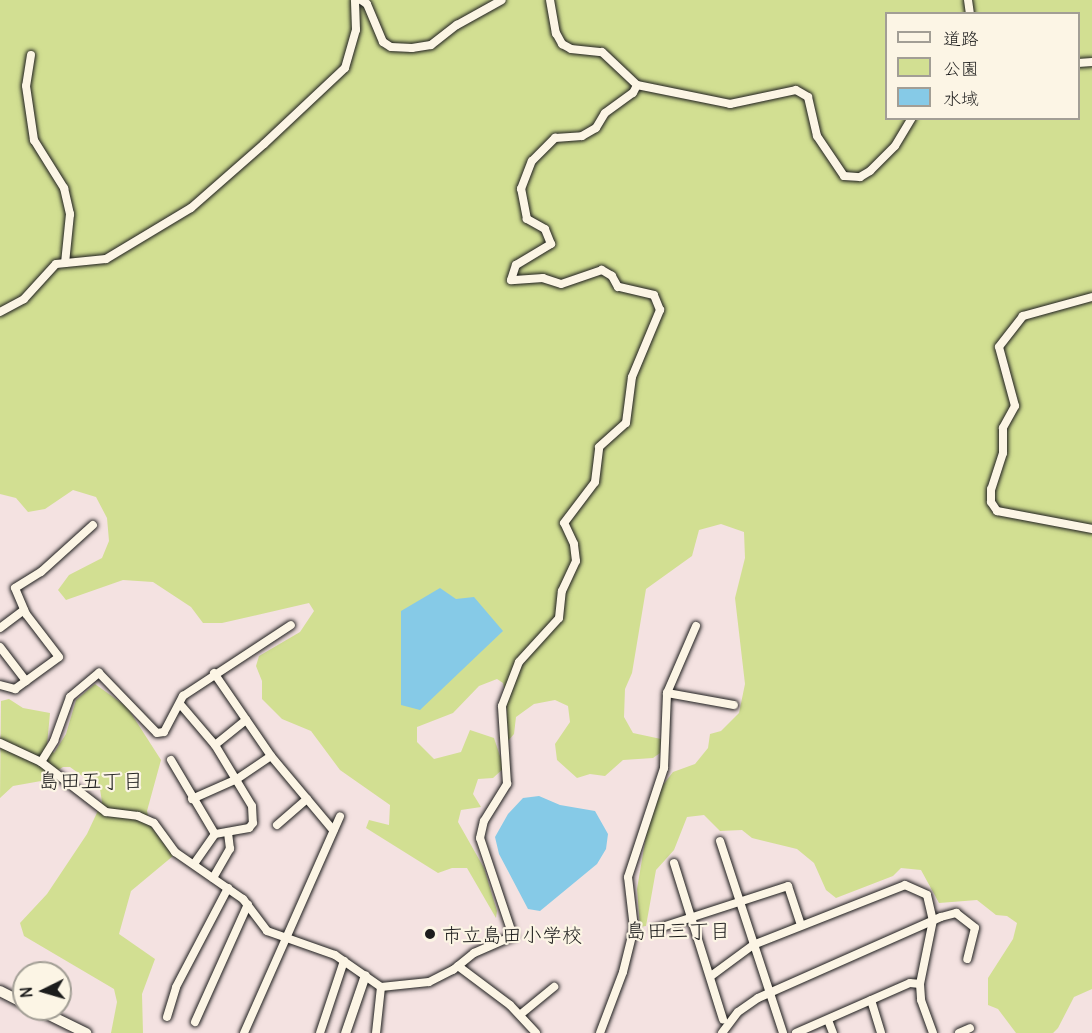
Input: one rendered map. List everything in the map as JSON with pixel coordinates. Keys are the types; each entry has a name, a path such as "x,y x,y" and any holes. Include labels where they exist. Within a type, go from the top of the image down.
{"main road":[{"path":"62,1021 86,1033"}],"street":[{"path":"0,312 30,294 46,271 65,263 106,259 191,208 264,144 345,68 356,30 355,0"},
{"path":"361,0 367,4 382,42 391,47 412,48 431,45 456,25 502,0"},
{"path":"550,0 556,33 562,44 571,49 602,52 637,85 730,104 796,90 808,97 817,136 844,176 851,178 870,171 895,146 911,120"},
{"path":"31,56 26,86 34,140 64,188 70,214 65,263"},
{"path":"0,743 41,762 106,812 138,816 154,823 175,852 248,904 260,925 285,939 344,961 381,987 429,982 458,966 474,953 513,936 480,838 484,821 507,784 502,706 519,662 559,618 562,591 576,561 574,544 564,524 595,482 599,447 626,423 632,377 660,310 654,295 618,287 612,276 602,270 561,284 543,278 511,280 516,265 550,244 545,229 528,219 522,189 532,161 555,138 582,136 596,128 604,113 633,93 637,85"},
{"path":"1092,297 1023,316 999,348 1015,406 1003,428 1003,453 991,489 991,502 997,511 1092,530"},
{"path":"0,685 15,689 59,657 24,610 15,588 18,584 41,572 93,525"},
{"path":"0,628 24,610"},
{"path":"41,762 54,741 70,697 99,673 157,733 164,732 183,696 214,673 291,625"},
{"path":"600,1033 623,972 634,928 628,877 664,768 668,693 696,626"},
{"path":"0,647 26,681"},
{"path":"214,673 271,756 333,830"},
{"path":"668,693 734,705"},
{"path":"180,704 215,745 252,806 253,823 215,834 194,864"},
{"path":"215,745 246,720"},
{"path":"192,799 237,779 271,756"},
{"path":"171,760 192,799 215,834"},
{"path":"277,825 307,800"},
{"path":"244,1033 340,816"},
{"path":"213,878 230,849 228,832"},
{"path":"720,841 783,1033"},
{"path":"674,863 723,1019"},
{"path":"711,976 753,945 905,885 927,895 933,920 920,984 921,1000 933,1033"},
{"path":"656,929 788,886 801,925"},
{"path":"167,1017 176,987 228,888"},
{"path":"195,1022 248,904"},
{"path":"722,1033 738,1012 769,992 933,920 956,913 975,927 967,959"},
{"path":"320,1033 344,961"},
{"path":"458,966 521,1014 536,1033"},
{"path":"345,1033 365,975"},
{"path":"796,1033 910,983 920,984"},
{"path":"376,1033 381,987"},
{"path":"521,1014 554,987"},
{"path":"871,1000 881,1033"},
{"path":"828,1020 833,1033"},
{"path":"959,1033 970,1028"}],"green space":[{"path":"0,0 1092,0 1092,989 1074,997 1053,1033 1016,1033 998,1009 988,1005 988,978 1013,939 1017,923 1007,916 996,915 977,900 939,903 921,870 901,868 893,876 836,898 826,890 814,863 797,849 752,838 742,830 720,831 704,815 687,817 674,850 656,870 646,926 640,927 637,889 648,824 663,785 673,772 695,764 708,748 710,734 721,731 739,713 745,684 735,598 745,558 744,532 721,524 699,530 692,556 646,589 632,673 625,689 624,717 633,733 661,739 660,753 653,758 623,760 605,776 590,774 577,778 557,760 555,744 570,722 568,706 555,700 534,704 516,717 514,734 508,741 506,696 503,683 497,679 479,686 453,713 417,727 417,742 434,759 461,752 470,730 494,738 504,768 493,778 478,779 473,794 481,807 461,810 458,822 484,868 497,911 496,918 467,868 452,868 438,873 366,828 369,820 389,825 390,805 340,770 311,731 282,719 262,699 262,681 256,666 259,656 300,632 314,611 309,603 222,623 203,623 191,607 153,582 123,580 66,600 58,590 69,575 102,558 109,541 107,518 96,497 73,490 45,509 28,512 16,498 0,494"},
{"path":"95,684 127,707 161,760 147,811 150,825 173,856 131,891 119,934 155,959 142,994 143,1033 111,1033 117,1002 114,989 72,964 72,961 66,961 24,936 20,923 47,894 87,834 102,802 100,789 70,767 63,767 41,781 13,786 0,798 1,701 9,699 23,708 50,713 47,745 54,753 66,734 76,700"}],"water":[{"path":"440,588 456,599 474,597 503,631 420,710 401,705 401,611"},
{"path":"539,796 560,805 595,811 608,834 606,849 597,864 540,911 528,909 499,854 495,837 508,814 523,798"}],"place":[{"name":"市立島田小学校","path":"430,934"}],"district":[{"name":"島田五丁目","path":"91,781"},
{"name":"島田三丁目","path":"678,931"}]}
